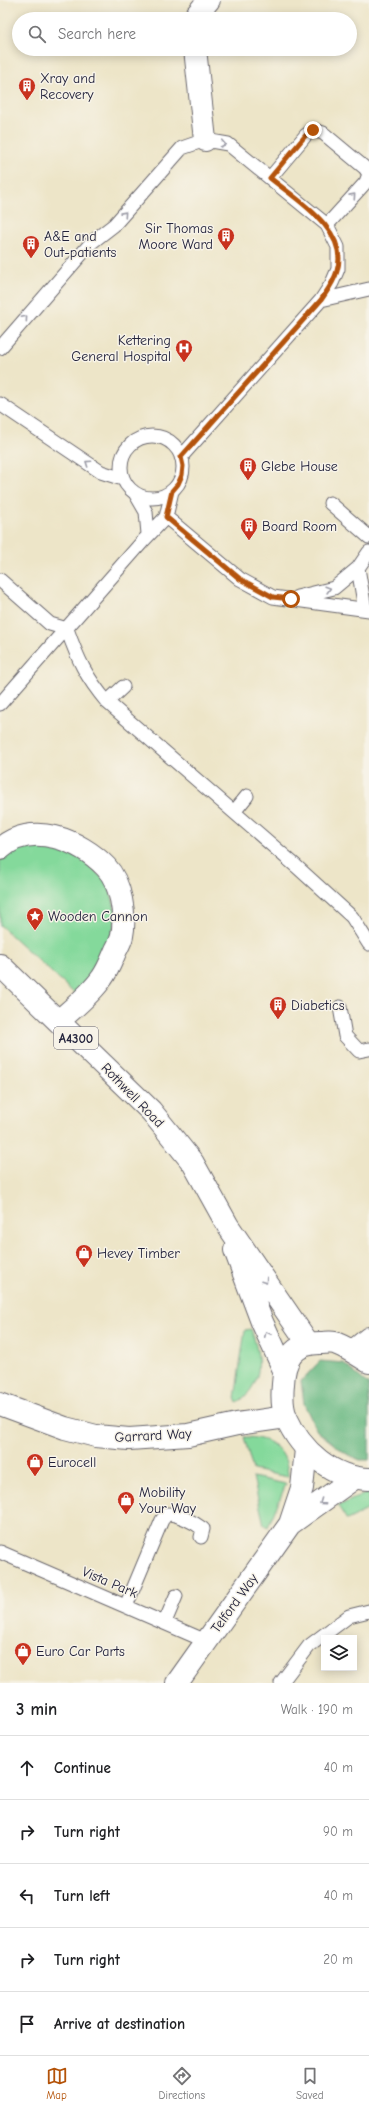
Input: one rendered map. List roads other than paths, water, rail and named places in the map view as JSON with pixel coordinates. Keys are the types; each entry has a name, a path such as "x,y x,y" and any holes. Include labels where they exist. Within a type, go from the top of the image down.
{"street":[{"path":"199,12 209,0"},
{"path":"196,56 204,140"},
{"path":"0,849 9,841 36,834 59,838 85,849 107,868 119,891 122,909 122,937 102,978 59,1021"},
{"name":"Rothwell Road","path":"0,965 151,1111 193,1164 228,1226 308,1343"},
{"name":"Rothwell Road","path":"228,1226 244,1279 284,1370"},
{"path":"308,1343 333,1342 364,1351"},
{"name":"A4300","path":"308,1343 294,1350 284,1370 282,1396 286,1417 306,1449 326,1466 361,1479"},
{"name":"Garrard Way","path":"0,1404 65,1428 96,1436 129,1439 188,1435 237,1424 286,1417"},
{"name":"Telford Way","path":"177,1683 290,1524 302,1488 306,1449"},
{"name":"Telford Way","path":"290,1524 361,1479"}],"lane":[{"path":"270,178 306,135 313,130 323,133 365,168 368,174 366,182 327,225"},
{"path":"0,348 92,242 114,225 182,148 204,140 228,144 327,225 338,247 338,269 332,283 321,300 181,457"},
{"path":"321,300 369,289"},
{"path":"0,404 101,472 123,479 135,493 146,512 148,534"},
{"path":"0,704 67,629 148,534 166,517 172,491 178,484 182,475 183,466 181,457 173,444 159,436 149,436 139,439 130,444 124,452 121,461 123,479"},
{"path":"135,493 144,497 154,498 172,491"},
{"path":"330,503 369,537"},
{"path":"166,517 240,579 273,597 367,609 358,568"},
{"path":"291,599 334,588 358,568 369,552"},
{"path":"0,580 50,624 67,629"},
{"path":"67,629 77,657 90,682 107,702 352,917 369,944"},
{"path":"107,702 123,687"},
{"path":"234,812 248,796"},
{"path":"340,1006 346,1036 359,1051 369,1049"},
{"path":"126,1606 162,1520 167,1514 173,1514 198,1525 202,1529 201,1537"},
{"name":"Vista Park","path":"0,1552 206,1641"},
{"path":"165,1622 176,1596"},
{"path":"281,1683 309,1646 349,1616 369,1611"}],"place":[{"name":"Xray and Recovery","path":"27,101"},
{"name":"Sir Thomas Moore Ward","path":"226,251"},
{"name":"A&E and Out-patients","path":"31,259"},
{"name":"Kettering General Hospital","path":"184,363"},
{"name":"Glebe House","path":"248,481"},
{"name":"Board Room","path":"249,541"},
{"name":"Wooden Cannon","path":"35,931"},
{"name":"Diabetics","path":"278,1020"},
{"name":"Hevey Timber","path":"84,1268"},
{"name":"Eurocell","path":"35,1477"},
{"name":"Mobility Your Way","path":"126,1515"},
{"name":"Euro Car Parts","path":"23,1666"}]}
